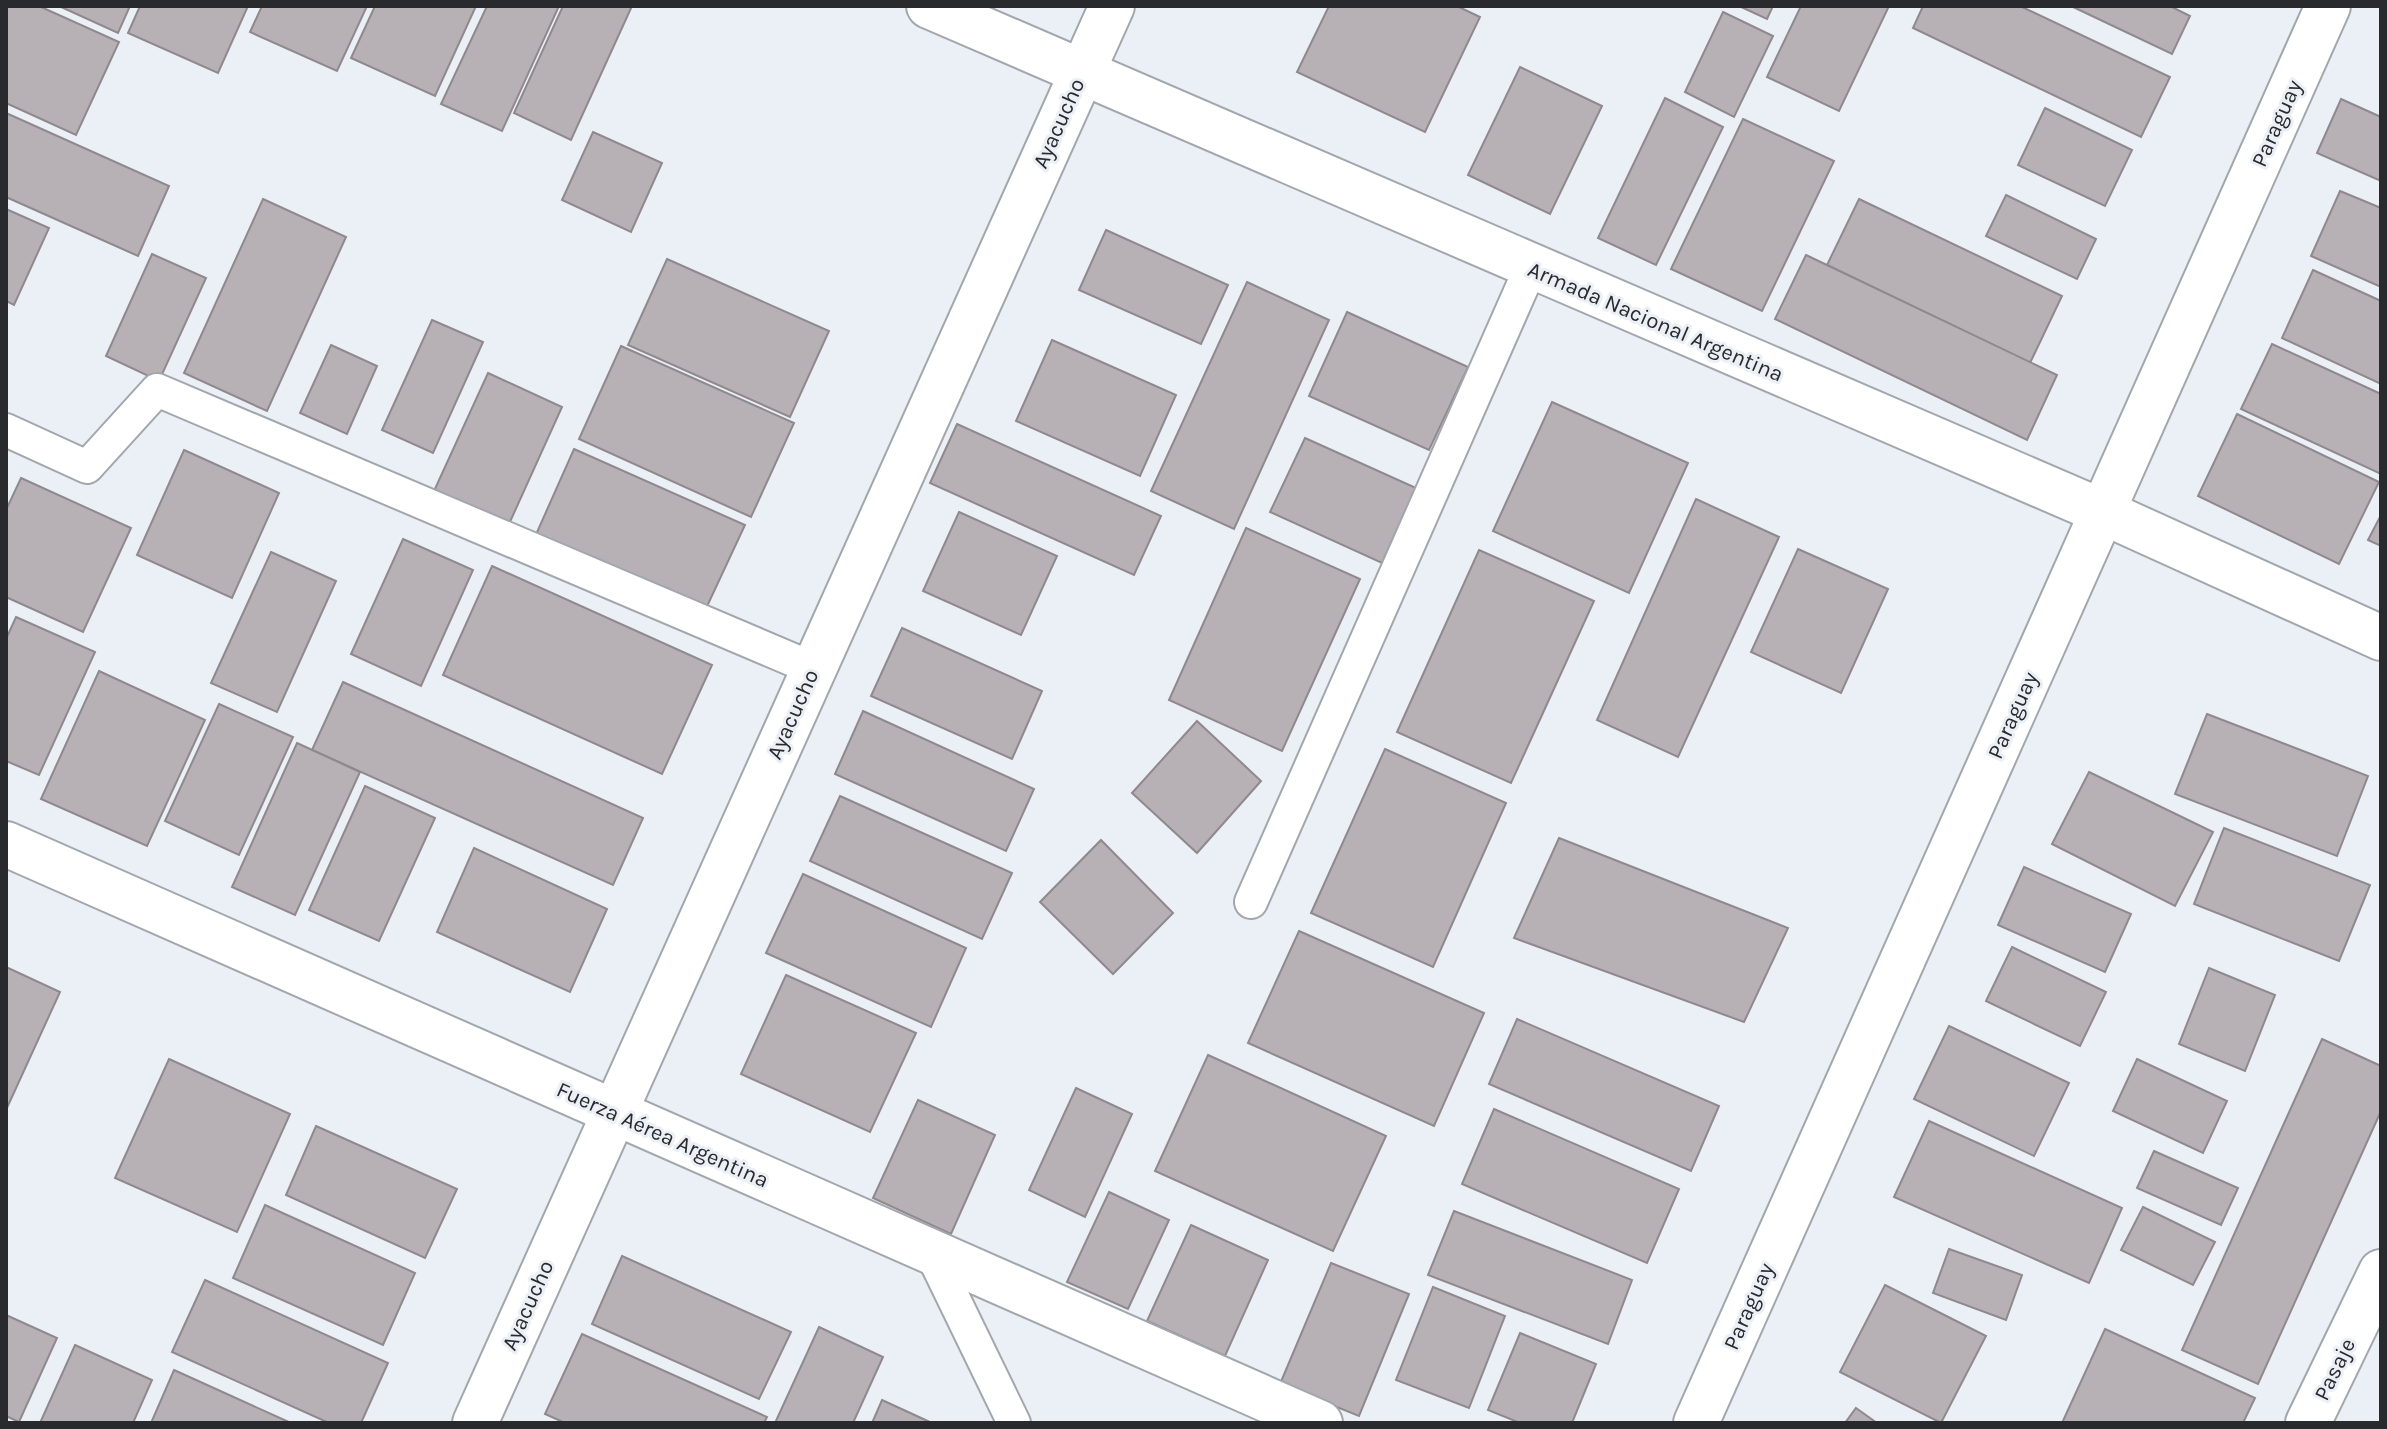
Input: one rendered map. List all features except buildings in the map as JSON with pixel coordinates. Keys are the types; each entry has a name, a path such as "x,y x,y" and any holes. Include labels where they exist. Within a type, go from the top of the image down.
{"street":[{"name":"Armada Nacional Argentina","path":"929,6 1080,74 2103,512 2381,638"},
{"name":"Ayacucho","path":"475,1423 1112,6"},
{"name":"Paraguay","path":"1696,1423 2328,6"},
{"name":"Fuerza Aérea Argentina","path":"6,844 1320,1423"},
{"name":"Pasaje","path":"2308,1423 2381,1272"}],"lane":[{"path":"1251,902 1531,267"},
{"path":"6,430 87,467 157,390 812,668"},
{"path":"931,1252 1014,1423"}]}
